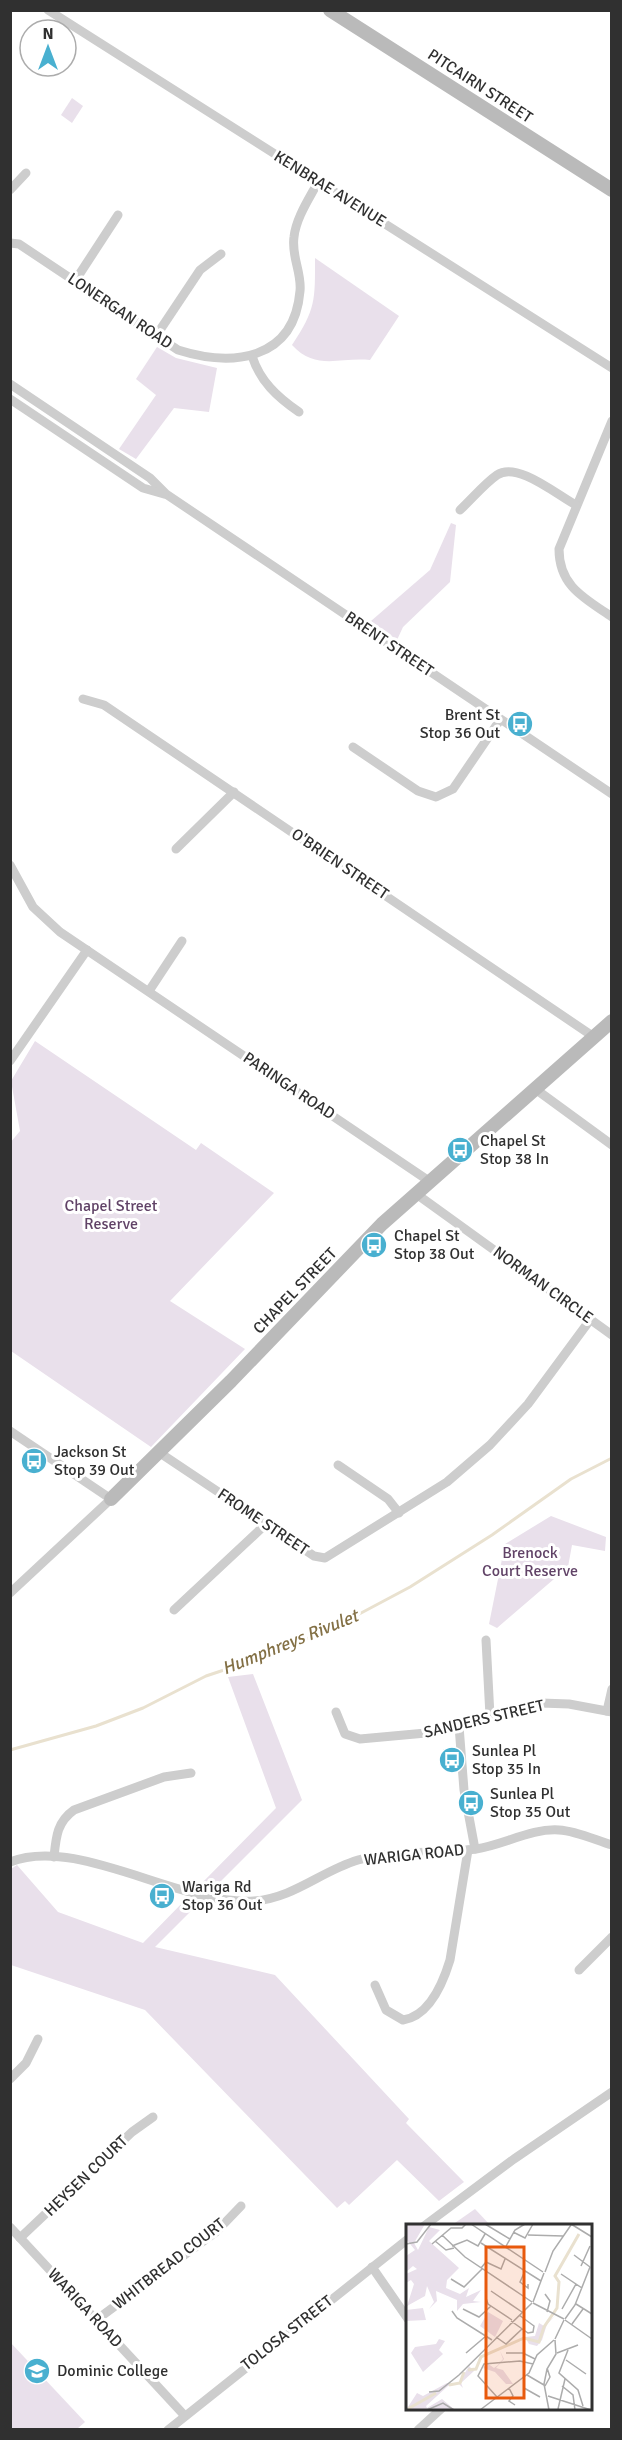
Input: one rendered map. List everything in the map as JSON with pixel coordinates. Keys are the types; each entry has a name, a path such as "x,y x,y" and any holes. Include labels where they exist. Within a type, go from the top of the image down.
{"street":[{"name":"KENBRAE AVENUE","path":"48,10 612,368"},
{"name":"PITCAIRN STREET","path":"330,10 612,190"},
{"path":"10,190 26,172"},
{"name":"LONERGAN ROAD","path":"10,243 19,244 178,350 202,357 227,360 252,356 280,339 290,325 300,288 292,252 294,233 318,182"},
{"path":"75,281 118,215"},
{"path":"156,336 200,270 221,254"},
{"path":"252,356 258,374 268,386 299,411"},
{"name":"BRENT STREET","path":"10,384 150,478 166,494 612,794"},
{"name":"BRENT STREET","path":"10,399 143,488 166,494"},
{"path":"612,421 559,549 560,567 568,585 612,617"},
{"path":"460,510 498,474 512,470 526,475 576,505"},
{"name":"O'BRIEN STREET","path":"83,699 104,705 594,1037"},
{"path":"353,747 418,791 436,797 453,789 500,720"},
{"path":"176,849 234,792"},
{"name":"PARINGA ROAD","path":"10,865 33,906 60,932 429,1181"},
{"path":"149,991 182,940"},
{"path":"10,1061 87,950"},
{"name":"CHAPEL STREET","path":"10,1593 160,1453 356,1250 415,1193 612,1022"},
{"path":"534,1088 612,1144"},
{"name":"NORMAN CIRCLE","path":"415,1193 612,1335"},
{"name":"FROME STREET","path":"160,1453 314,1556 325,1558 447,1482 496,1439 535,1395 590,1320"},
{"path":"10,1431 111,1499"},
{"path":"338,1465 387,1499 399,1513"},
{"path":"174,1610 266,1524"},
{"path":"486,1640 490,1716"},
{"path":"609,1712 612,1689"},
{"name":"SANDERS STREET","path":"336,1712 345,1734 360,1739 410,1736 555,1702 609,1712"},
{"path":"375,1985 386,2010 402,2020 416,2015 432,1998 446,1975 472,1850 459,1726"},
{"path":"54,1857 58,1828 74,1810 164,1777 191,1773"},
{"name":"WARIGA ROAD","path":"10,1862 31,1857 54,1857 90,1863 201,1895 253,1901 294,1892 360,1859 472,1850 553,1830 570,1832 612,1845"},
{"path":"579,1970 612,1937"},
{"path":"10,2079 26,2063 38,2039"},
{"path":"427,2224 514,2158 612,2092"},
{"name":"HEYSEN COURT","path":"20,2238 132,2132 153,2117"},
{"name":"WHITBREAD COURT","path":"96,2320 217,2232 241,2206"},
{"name":"WARIGA ROAD","path":"10,2227 185,2416"},
{"name":"TOLOSA STREET","path":"168,2430 406,2240"},
{"path":"372,2266 406,2316"},
{"path":"418,2430 441,2410"}],"green space":[{"path":"72,98 83,106 72,123 61,115"},
{"path":"315,258 399,316 370,360 319,360 301,353 292,345 310,313 315,284"},
{"path":"157,347 176,358 217,368 209,412 174,408 136,459 119,449 156,395 136,379"},
{"path":"451,523 456,525 450,582 403,627 397,640 371,621 430,570"},
{"name":"Chapel Street Reserve","path":"35,1041 196,1150 201,1143 274,1193 170,1301 245,1349 151,1447 11,1351 10,1143 20,1131 11,1081"},
{"name":"Brenock Court Reserve","path":"551,1516 606,1537 605,1551 572,1545 568,1567 497,1628 489,1624 505,1544"},
{"path":"253,1674 302,1800 210,1892 198,1887 276,1808 228,1677"},
{"path":"17,1865 58,1912 143,1943 188,1897 200,1902 155,1947 275,1975 409,2119 406,2123 464,2182 439,2201 397,2160 349,2205 345,2201 337,2208 145,2010 11,1965 11,1869"},
{"path":"475,2209 489,2224 453,2224"},
{"path":"10,2342 85,2422 77,2429 11,2429"}],"waterway":[{"name":"Humphreys Rivulet","path":"10,1750 96,1726 143,1708 206,1676 257,1659 331,1629 410,1587 492,1535 571,1479 612,1458"}],"place":[{"name":"Brent St Stop 36 Out","path":"520,724"},
{"name":"Chapel St Stop 38 In","path":"460,1150"},
{"name":"Chapel St Stop 38 Out","path":"374,1245"},
{"name":"Jackson St Stop 39 Out","path":"34,1461"},
{"name":"Sunlea Pl Stop 35 In","path":"452,1760"},
{"name":"Sunlea Pl Stop 35 Out","path":"471,1803"},
{"name":"Wariga Rd Stop 36 Out","path":"162,1896"},
{"name":"Dominic College","path":"37,2371"}]}
